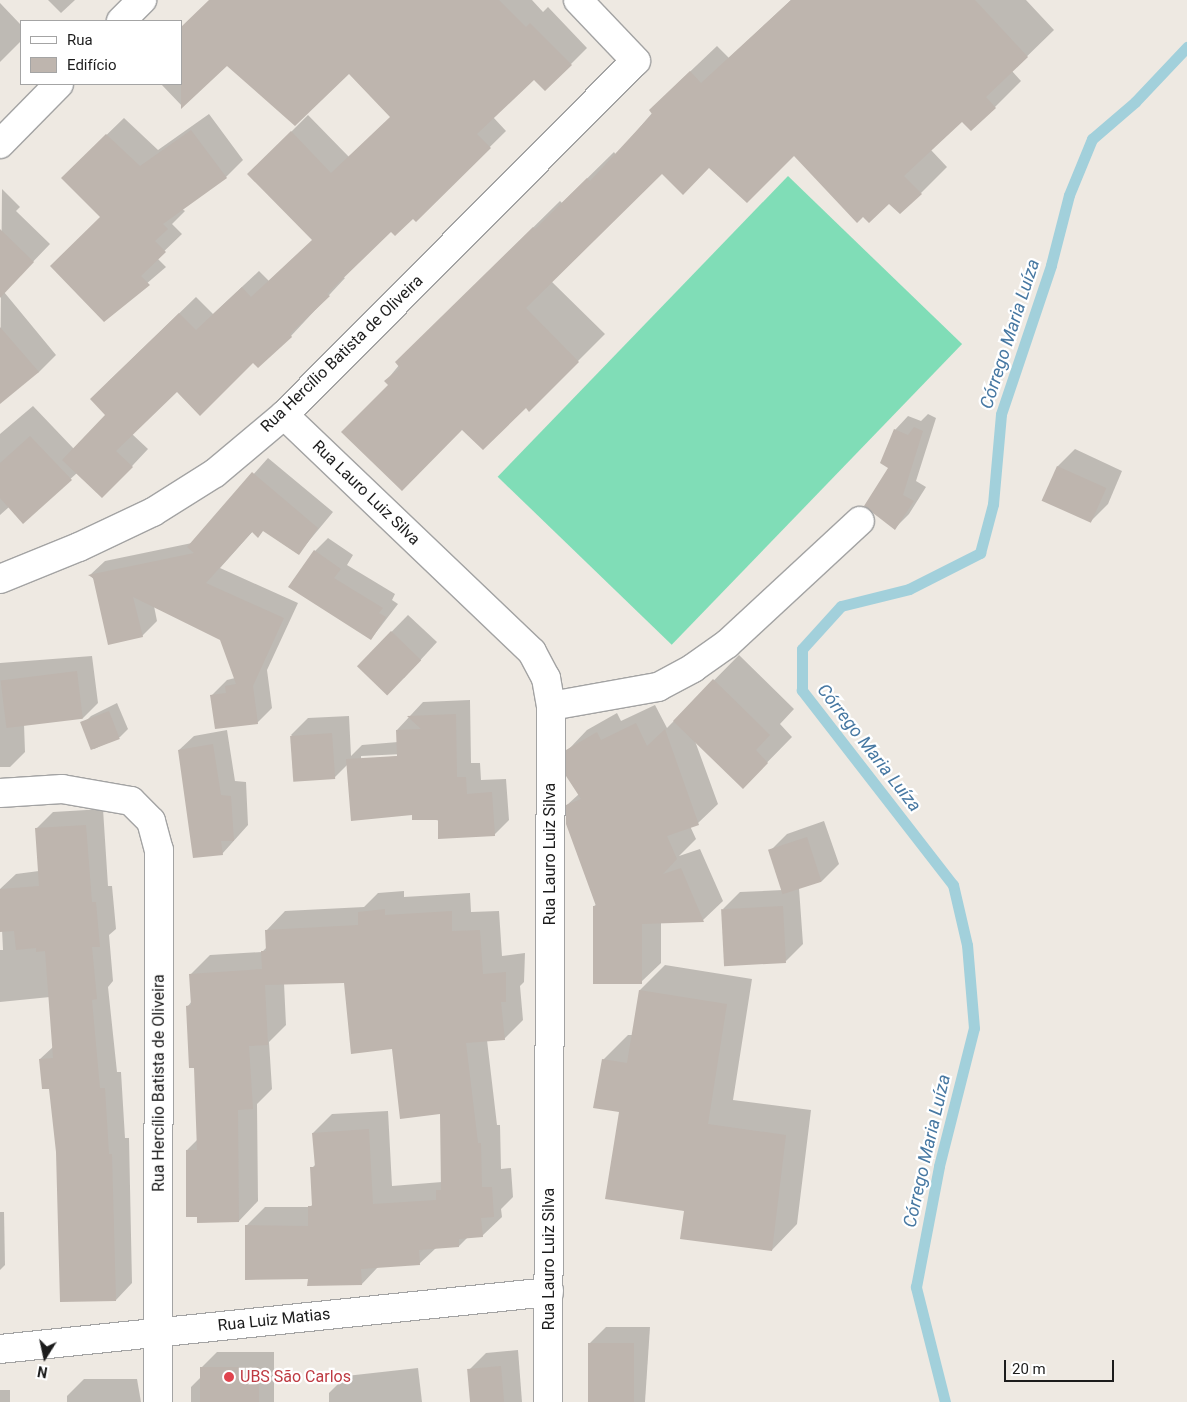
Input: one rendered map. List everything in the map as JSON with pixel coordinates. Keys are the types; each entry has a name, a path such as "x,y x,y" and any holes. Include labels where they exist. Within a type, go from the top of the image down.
{"street":[{"path":"122,20 142,0"},
{"name":"Rua Hercílio Batista de Oliveira","path":"0,580 79,547 152,512 215,472 284,415 636,61 578,0"},
{"path":"0,144 58,85"},
{"name":"Rua Lauro Luiz Silva","path":"284,415 532,652 546,678 551,706 548,1402"},
{"path":"551,706 658,687 693,668 728,644 860,521"},
{"name":"Rua Hercílio Batista de Oliveira","path":"0,793 62,789 104,795 131,802 151,821 159,850 158,1402"},
{"name":"Rua Luiz Matias","path":"0,1349 548,1292"}],"green space":[{"path":"788,176 962,344 672,645 498,477"}],"building":[{"path":"209,0 499,0 526,27 530,23 572,65 545,91 534,80 477,134 491,148 416,222 413,219 395,236 391,232 327,294 330,296 290,334 292,337 258,368 253,363 200,416 177,392 116,451 133,467 102,498 62,460 105,415 90,399 179,313 196,330 242,287 251,297 312,240 247,174 291,131 331,173 390,117 349,74 295,126 227,66 181,109 182,26"},
{"path":"791,0 975,0 1028,57 986,97 996,108 971,131 962,122 904,176 922,194 900,214 889,204 869,223 863,217 857,223 794,156 747,203 709,168 683,195 662,174 526,308 579,362 529,412 526,408 483,450 462,430 402,491 341,432 388,385 384,381 400,368 395,362 533,227 535,229 587,178 590,181 652,114 649,110 690,71 701,83"},
{"path":"191,130 227,178 163,224 168,229 155,241 166,252 141,276 150,285 104,322 50,266 100,217 61,178 106,134 140,166"},
{"path":"0,229 34,262 0,298"},
{"path":"0,327 39,372 0,404"},
{"path":"914,427 923,431 903,495 914,501 895,530 864,506 888,468 880,463 894,429 908,435"},
{"path":"30,436 72,480 23,524 0,498 0,463"},
{"path":"1057,466 1106,488 1091,523 1042,501"},
{"path":"252,472 318,528 299,555 263,531 258,538 252,532 206,583 284,618 253,686 258,724 215,729 210,695 226,693 225,686 236,684 220,640 133,597 143,637 108,645 93,578 88,575 194,553 187,547"},
{"path":"314,550 341,569 334,578 383,608 379,613 386,617 371,640 288,587"},
{"path":"391,631 421,660 387,695 357,666"},
{"path":"77,671 83,719 6,728 1,680"},
{"path":"713,679 770,735 756,750 768,763 743,789 673,721"},
{"path":"109,711 120,739 91,750 80,722"},
{"path":"456,714 457,777 466,777 467,794 492,792 495,836 438,839 438,820 412,820 412,815 351,821 346,759 397,756 396,730 421,729 407,716"},
{"path":"636,723 647,746 665,729 699,825 667,836 677,859 663,874 681,868 704,922 642,924 642,984 593,984 593,906 596,906 566,824 566,805 581,799 566,776 566,750 597,732 601,740"},
{"path":"332,733 335,779 293,782 290,736"},
{"path":"213,744 221,795 231,796 234,841 221,841 223,855 193,858 178,750"},
{"path":"86,825 92,902 96,902 100,947 92,947 97,999 92,1000 100,1088 105,1088 109,1154 112,1154 116,1301 60,1302 56,1152 49,1089 42,1089 39,1059 53,1058 45,951 36,952 36,948 16,950 14,931 0,932 0,889 39,886 35,828"},
{"path":"807,837 822,882 783,894 768,850"},
{"path":"783,906 786,963 724,966 721,909"},
{"path":"385,909 385,915 452,911 452,931 480,930 483,974 506,972 506,1002 501,1002 505,1040 466,1043 478,1143 481,1143 482,1187 492,1187 494,1217 481,1218 483,1237 459,1239 459,1247 419,1250 420,1265 361,1269 362,1285 307,1286 308,1279 245,1280 245,1225 308,1226 308,1206 312,1206 310,1167 315,1167 312,1133 369,1129 373,1204 436,1200 436,1190 441,1190 440,1114 400,1119 392,1049 351,1054 344,983 265,985 268,1045 249,1046 253,1109 238,1110 239,1222 197,1223 197,1217 186,1217 186,1150 197,1150 194,1068 189,1068 186,1006 191,1005 189,974 262,969 261,951 266,951 265,930 358,925 358,912"},
{"path":"639,990 727,1004 708,1124 786,1135 772,1251 680,1239 684,1211 605,1199 619,1112 593,1108 602,1059 627,1063"},
{"path":"588,1343 634,1343 634,1402 588,1402"},
{"path":"501,1366 504,1402 470,1402 467,1369"},
{"name":"UBS São Carlos","path":"200,1367 259,1367 259,1402 200,1402"}],"waterway":[{"name":"Córrego Maria Luíza","path":"945,1402 916,1287 939,1166 974,1028 967,945 953,885 802,690 802,649 841,606 909,589 980,553 993,504 1001,414 1051,265 1069,195 1092,139 1135,102 1187,47"}],"place":[{"name":"UBS São Carlos","path":"229,1377"}]}
